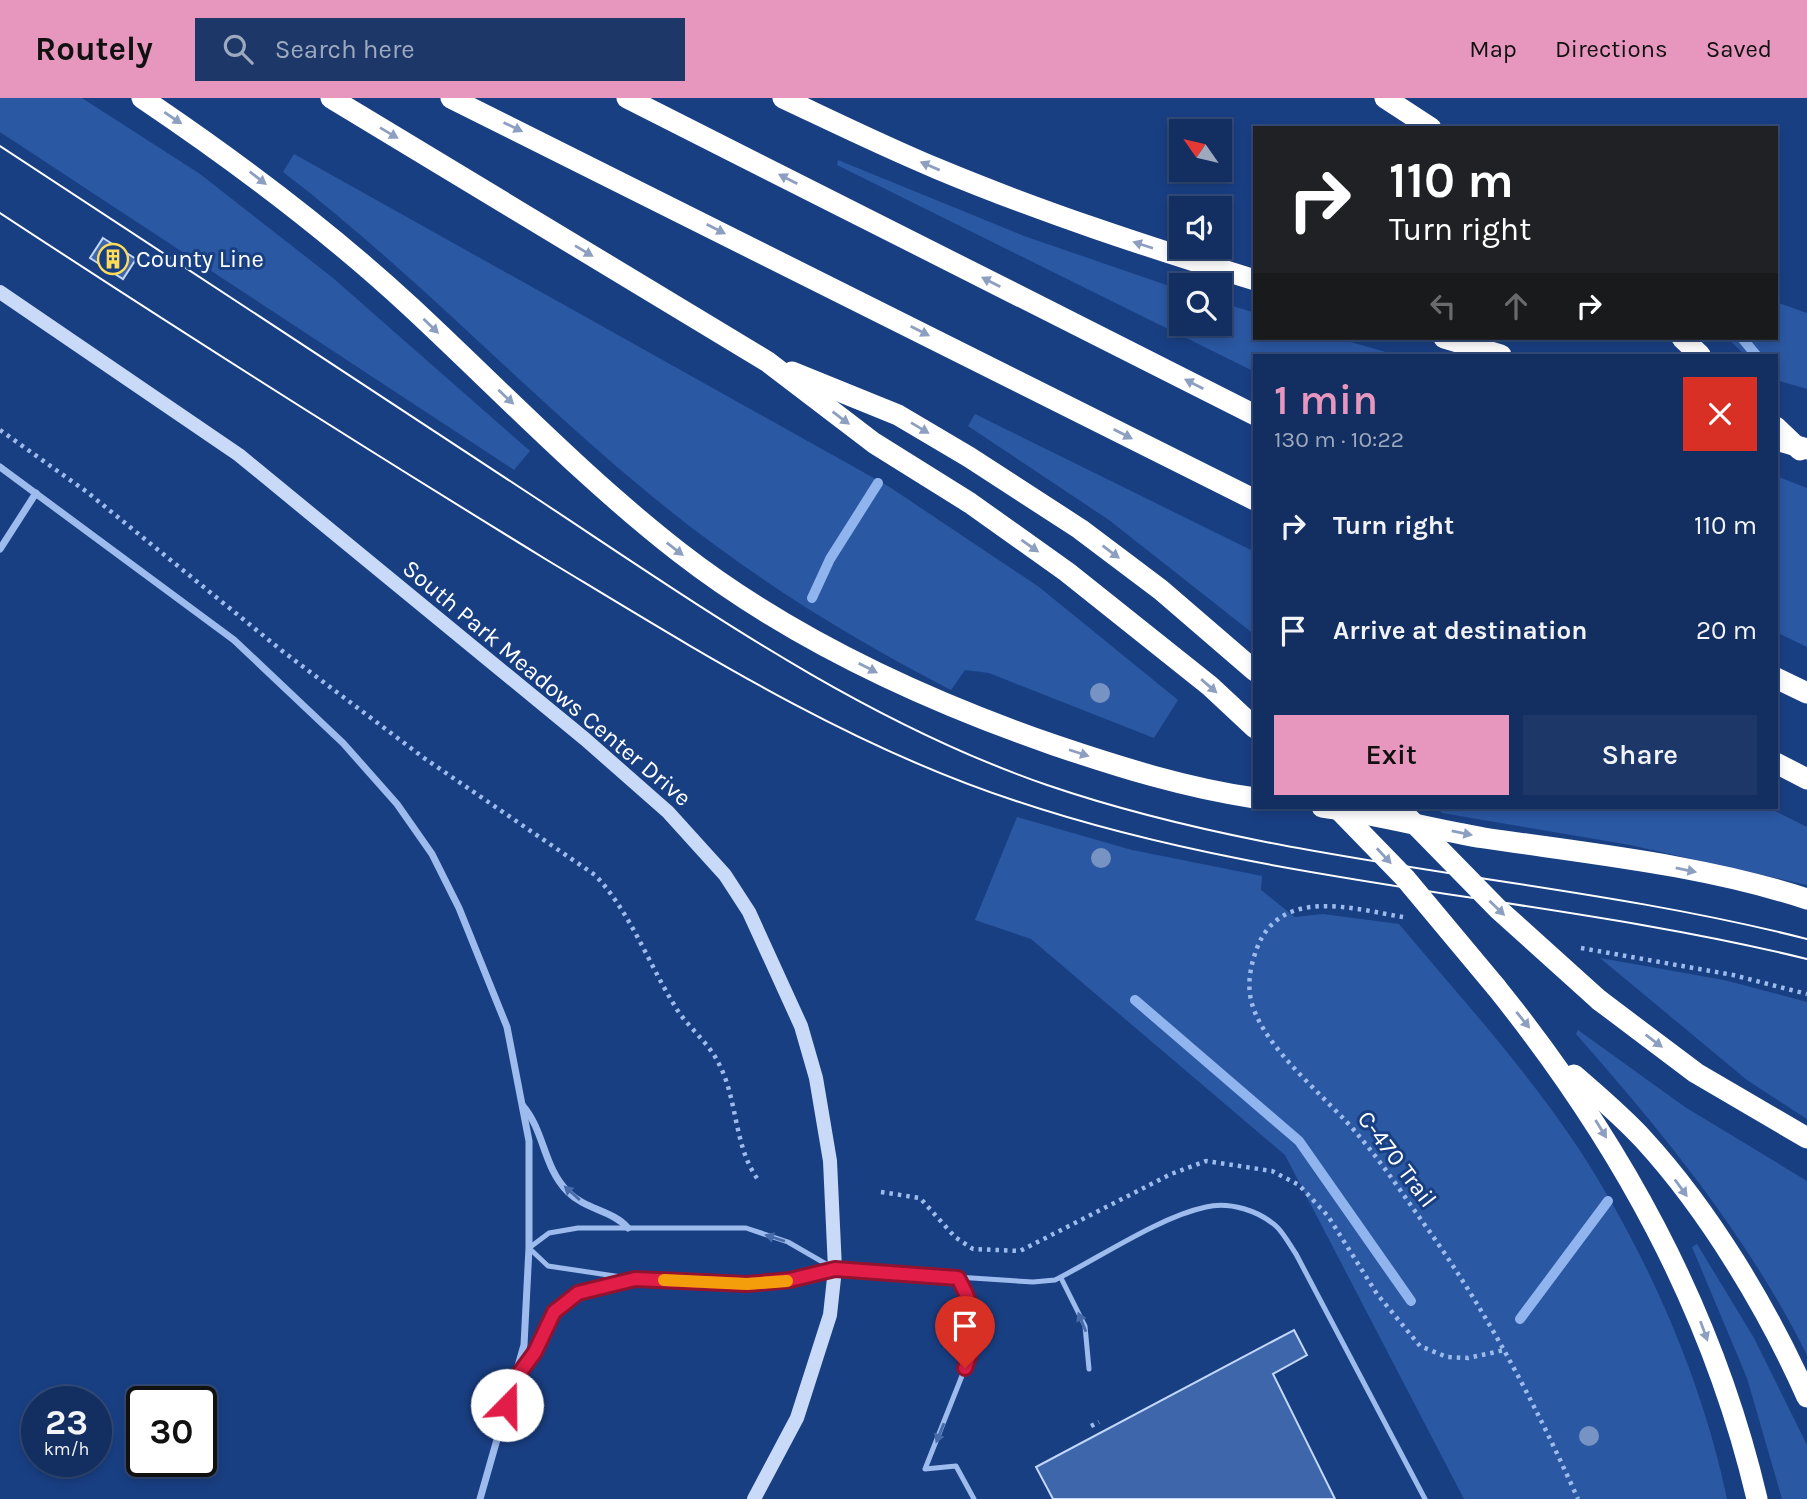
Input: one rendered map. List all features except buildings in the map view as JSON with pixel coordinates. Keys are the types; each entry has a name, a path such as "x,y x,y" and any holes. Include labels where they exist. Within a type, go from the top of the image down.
{"highway":[{"path":"142,98 242,165 290,203 411,307 613,499 682,554 755,604 821,644 894,681 1017,732 1150,775 1253,798"},
{"path":"331,98 768,362 874,443 970,503 1067,572 1210,686 1253,726"},
{"path":"451,98 1253,499"},
{"path":"626,98 1253,414"},
{"path":"783,98 887,147 990,190 1104,232 1253,279"},
{"path":"1385,98 1428,126"},
{"path":"1451,340 1498,354"},
{"path":"1684,340 1699,354"},
{"path":"768,362 898,415 969,457 1080,529 1141,575 1253,669"},
{"path":"1778,429 1807,456"},
{"path":"1778,441 1807,449"},
{"path":"1778,679 1807,693"},
{"path":"1778,764 1807,779"},
{"path":"1333,809 1480,837 1683,869 1768,886 1807,899"},
{"path":"1338,809 1405,878 1549,1052 1611,1145 1670,1253 1720,1375 1757,1499"},
{"path":"1400,809 1498,909 1599,1000 1696,1073 1807,1138"},
{"path":"1549,1052 1630,1126 1676,1181 1748,1287 1807,1397"}],"main road":[{"name":"South Park Meadows Center Drive","path":"0,292 239,455 585,739 668,812 725,875 750,912 778,969 801,1026 816,1078 830,1161 835,1269 830,1315 797,1418 754,1499"}],"street":[{"path":"0,467 234,640 344,743 397,803 432,854 459,908 507,1027 529,1141 529,1248 524,1345 480,1499"},
{"path":"0,549 36,494"},
{"path":"522,1105 536,1121 548,1167 569,1193 591,1208 618,1217 628,1228"},
{"path":"513,1382 535,1352 554,1312 578,1293 635,1279"}],"lane":[{"path":"835,1269 788,1242 746,1228 578,1228 549,1233 529,1248 548,1266 635,1279 747,1284 790,1280 835,1269 1033,1283 1060,1278 1183,1214 1209,1206 1234,1206 1257,1214 1277,1227 1296,1254 1425,1499"},
{"path":"958,1278 976,1318 975,1343 925,1469 957,1466 974,1499"},
{"path":"1060,1278 1085,1326 1088,1369"}],"path":[{"path":"0,430 87,492 281,650 424,758 596,875 612,893 680,1013 711,1050 722,1068 748,1166 759,1181"},
{"name":"C-470 Trail","path":"1353,908 1298,908 1278,920 1260,940 1254,955 1250,980 1251,1001 1275,1043 1361,1138 1423,1222 1505,1350 1578,1499"},
{"path":"881,1192 920,1198 955,1237 973,1249 1020,1251 1171,1174 1206,1161 1272,1171 1299,1185 1328,1216 1377,1294 1420,1346 1447,1357 1468,1358 1505,1350"},
{"path":"1091,1426 1100,1422"}],"shaded area":[{"path":"0,98 82,98 200,174 333,278 530,451 514,470 0,132"},
{"path":"294,154 888,486 1039,587 1178,700 1154,738 989,673 965,670 951,690 834,625 760,577 653,497 378,250 283,172"},
{"path":"838,160 1024,236 1169,286 1169,329 837,165"},
{"path":"1778,303 1807,313 1807,389 1778,381 1778,354 1744,354 1729,340 1778,340"},
{"path":"1232,306 1253,312 1253,340 1344,340 1393,354 1253,354 1253,371 1182,336 1232,336"},
{"path":"975,414 1253,551 1253,633 1109,520 968,426"},
{"path":"1778,477 1807,488 1807,647 1778,633"},
{"path":"1438,809 1771,809 1807,827 1807,885 1630,845 1442,813"},
{"path":"1017,817 1132,850 1262,876 1261,890 1295,917 1323,914 1399,924 1536,1088 1583,1155 1611,1201 1660,1297 1681,1348 1700,1398 1727,1499 1464,1499 1285,1155 1031,939 975,920"},
{"path":"1600,958 1724,980 1807,1002 1807,1119 1747,1080"},
{"path":"1578,1030 1685,1107 1807,1181 1807,1355 1758,1268 1731,1227 1641,1109 1576,1034"},
{"path":"1697,1244 1754,1338 1807,1445 1807,1499 1782,1499 1747,1378 1692,1247"}],"waterway":[{"path":"1744,340 1755,354"},
{"path":"812,598 830,559 878,483"},
{"path":"1135,1000 1299,1141 1411,1301"},
{"path":"1520,1319 1608,1201"}],"tram line":[{"path":"0,146 784,659 912,729 979,759 1047,785 1140,813 1234,835 1330,854 1713,917 1807,939"},
{"path":"0,213 341,432 717,662 834,725 954,779 1113,830 1211,853 1310,872 1609,919 1709,937 1807,959"}],"slow traffic":[{"path":"664,1280 747,1284 787,1281"}],"place":[{"name":"County Line","path":"113,259"}],"route":[{"path":"507,1405 513,1382 535,1352 554,1312 578,1293 635,1279 747,1284 790,1280 835,1269 958,1278 969,1297 976,1318 975,1343 965,1368"}]}
